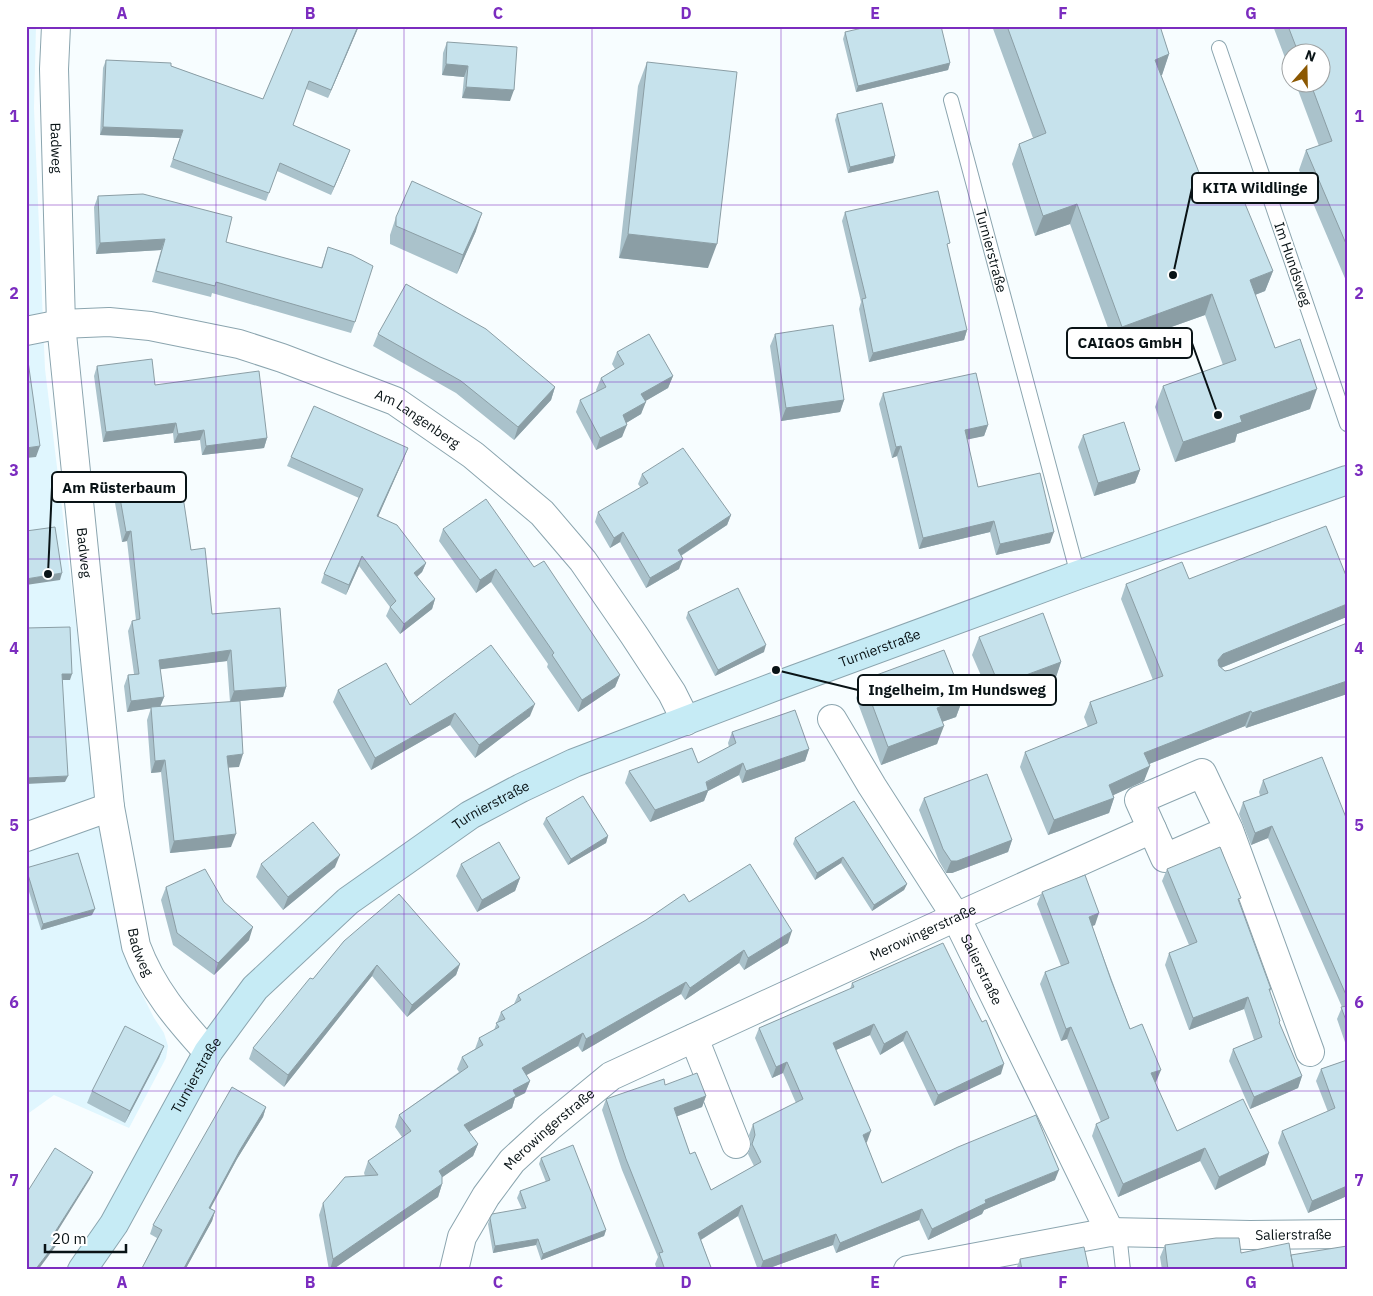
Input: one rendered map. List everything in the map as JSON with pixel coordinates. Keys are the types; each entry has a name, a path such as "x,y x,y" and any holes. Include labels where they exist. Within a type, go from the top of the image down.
{"main road":[{"name":"Turnierstraße","path":"82,1270 114,1224 208,1052 255,988 348,901 462,821 521,788 574,764 875,648 1078,574 1347,480"}],"street":[{"name":"Badweg","path":"56,26 54,69 61,324 110,807 136,946 142,962 167,1005 208,1052"},
{"name":"Am Langenberg","path":"26,331 61,324 109,322 150,326 239,344 282,358 395,401 473,455 542,513 582,561 634,635 672,693 686,721"},
{"name":"Salierstraße","path":"832,719 872,786 956,916 1115,1233"},
{"path":"1229,830 1165,858 1139,800 1202,773 1229,830 1310,1052"},
{"path":"26,837 110,807"},
{"name":"Merowingerstraße","path":"454,1270 462,1238 486,1196 512,1161 549,1127 611,1076 956,916 1152,829"},
{"path":"694,1038 736,1144"},
{"name":"Salierstraße","path":"908,1270 1115,1233 1347,1234"}],"lane":[{"name":"Im Hundsweg","path":"1219,48 1347,424"},
{"name":"Turnierstraße","path":"951,100 1078,574"},
{"name":"Salierstraße","path":"1115,1233 1123,1270"}],"shaded area":[{"path":"26,26 36,26 34,108 45,369 95,778 116,919 137,984 154,1018 164,1033 168,1046 166,1058 129,1128 54,1095 26,1115"}],"building":[{"path":"294,26 358,26 331,90 309,81 293,125 350,150 334,187 280,163 269,193 173,159 183,130 103,127 106,60 171,63 171,66 263,99"},
{"path":"871,26 941,26 950,63 858,86 845,32"},
{"path":"1007,26 1160,26 1169,54 1155,60 1207,193 1236,182 1273,271 1250,280 1275,348 1300,339 1317,389 1240,416 1242,422 1183,442 1163,386 1236,360 1212,294 1122,327 1077,204 1043,216 1019,144 1046,133"},
{"path":"1288,26 1347,26 1347,246 1306,150 1332,141 1314,92 1330,92 1330,42 1294,42"},
{"path":"447,42 517,47 514,90 466,87 468,66 446,64"},
{"path":"647,62 737,72 717,244 628,234"},
{"path":"882,103 895,156 850,167 837,114"},
{"path":"412,181 482,213 463,255 396,226 396,217"},
{"path":"938,191 950,243 947,244 967,330 873,353 862,299 866,298 845,212"},
{"path":"143,194 232,217 226,242 322,268 328,247 352,255 373,266 355,322 216,282 215,286 156,271 165,239 100,243 98,196"},
{"path":"406,284 486,329 555,387 518,427 461,381 378,334"},
{"path":"833,325 844,400 786,408 775,334"},
{"path":"649,334 673,376 641,394 646,402 623,415 627,425 600,438 580,400 606,387 601,378 624,364 617,352"},
{"path":"26,354 40,446 26,448"},
{"path":"152,359 155,385 259,371 267,438 206,446 204,430 178,434 176,423 106,432 97,366"},
{"path":"976,373 988,425 965,430 978,487 1040,473 1054,532 1000,544 994,521 923,538 901,446 896,447 883,393"},
{"path":"314,406 408,448 377,516 397,525 426,563 414,573 435,599 404,624 390,607 396,601 362,556 349,585 324,574 363,489 291,457"},
{"path":"1124,422 1140,470 1098,483 1083,435"},
{"path":"683,448 731,515 678,550 683,559 650,578 623,532 614,538 598,512 648,483 642,474"},
{"path":"181,483 191,550 205,548 212,614 280,608 286,687 234,691 231,650 159,660 164,697 131,701 128,675 139,674 132,621 140,619 131,531 126,532 119,492"},
{"path":"486,499 534,567 544,561 620,675 582,700 552,655 554,653 496,569 480,580 443,529"},
{"path":"1326,526 1347,578 1347,604 1223,654 1218,660 1219,666 1225,671 1230,670 1347,623 1347,681 1252,713 1251,711 1144,753 1150,766 1109,785 1114,798 1054,820 1025,752 1097,723 1090,702 1163,676 1126,584 1182,562 1189,579"},
{"path":"55,527 62,573 26,579 26,531"},
{"path":"738,588 766,645 718,670 688,612"},
{"path":"1043,613 1061,662 999,685 979,637"},
{"path":"70,627 72,674 62,674 68,776 26,778 26,628"},
{"path":"491,645 535,704 479,745 455,713 375,758 338,690 386,663 410,705"},
{"path":"944,650 963,698 937,708 944,726 888,747 863,680"},
{"path":"240,701 243,754 227,756 236,834 174,841 165,760 155,761 151,707"},
{"path":"795,710 809,749 746,771 743,763 706,782 708,790 655,810 629,771 692,748 698,763 736,743 732,732"},
{"path":"1322,757 1347,820 1347,997 1272,826 1255,833 1243,802 1268,793 1263,780"},
{"path":"987,774 1012,840 957,861 951,861 943,849 924,798"},
{"path":"583,796 608,836 571,859 546,818"},
{"path":"854,801 907,884 874,905 843,857 817,873 795,838"},
{"path":"313,822 340,855 288,897 261,864"},
{"path":"499,842 520,878 482,900 461,864"},
{"path":"1220,847 1241,898 1238,899 1271,989 1269,989 1279,1022 1302,1076 1254,1097 1233,1049 1262,1037 1248,997 1193,1018 1169,953 1197,942 1167,869"},
{"path":"78,853 95,909 43,924 26,868"},
{"path":"750,864 792,931 748,958 744,950 690,988 686,982 586,1039 583,1033 522,1068 530,1081 513,1090 516,1096 464,1125 478,1144 439,1171 442,1176 442,1184 333,1259 323,1203 345,1177 378,1175 368,1161 411,1131 399,1115 468,1067 462,1057 483,1045 479,1038 499,1027 496,1023 505,1019 501,1012 521,1000 518,995 646,920 684,894 689,902"},
{"path":"205,869 224,902 253,927 218,963 177,933 166,887"},
{"path":"1085,875 1099,913 1089,917 1111,980 1130,1029 1142,1024 1161,1070 1151,1073 1177,1131 1243,1099 1269,1153 1219,1177 1205,1148 1123,1184 1096,1124 1109,1118 1071,1027 1066,1029 1045,972 1069,963 1042,892"},
{"path":"399,894 460,964 412,1005 377,965 288,1075 253,1048 310,978 313,979 344,941"},
{"path":"943,943 982,1022 986,1020 1004,1064 938,1095 907,1031 884,1044 874,1024 833,1043 871,1131 863,1135 882,1183 958,1147 1036,1115 1059,1170 985,1200 986,1203 932,1229 922,1209 840,1243 836,1234 763,1261 742,1205 698,1233 712,1270 665,1270 659,1253 663,1252 626,1159 606,1099 664,1079 665,1085 697,1073 706,1096 674,1108 690,1154 695,1152 711,1190 761,1162 752,1144 755,1135 753,1124 803,1099 787,1062 776,1067 759,1028 854,987 852,983"},
{"path":"1347,1006 1347,1023 1341,1007"},
{"path":"125,1026 164,1046 130,1111 92,1091"},
{"path":"1347,1060 1347,1186 1312,1201 1282,1131 1335,1108 1321,1069"},
{"path":"232,1087 266,1107 240,1150 209,1208 215,1211 183,1270 141,1270 162,1230 153,1225"},
{"path":"573,1145 606,1230 543,1254 538,1239 495,1246 490,1218 492,1214 526,1208 520,1191 550,1180 541,1158"},
{"path":"55,1148 93,1172 55,1232 61,1236 35,1270 26,1270 26,1194"},
{"path":"1216,1238 1239,1238 1241,1253 1289,1243 1293,1267 1279,1270 1168,1270 1165,1245"},
{"path":"1347,1246 1347,1270 1294,1270 1291,1255"},
{"path":"1084,1247 1089,1270 1022,1270 1020,1259"}],"place":[{"name":"KITA Wildlinge","path":"1173,275"},
{"name":"CAIGOS GmbH","path":"1218,415"},
{"name":"Am Rüsterbaum","path":"48,574"},
{"name":"Ingelheim, Im Hundsweg","path":"776,670"}]}
